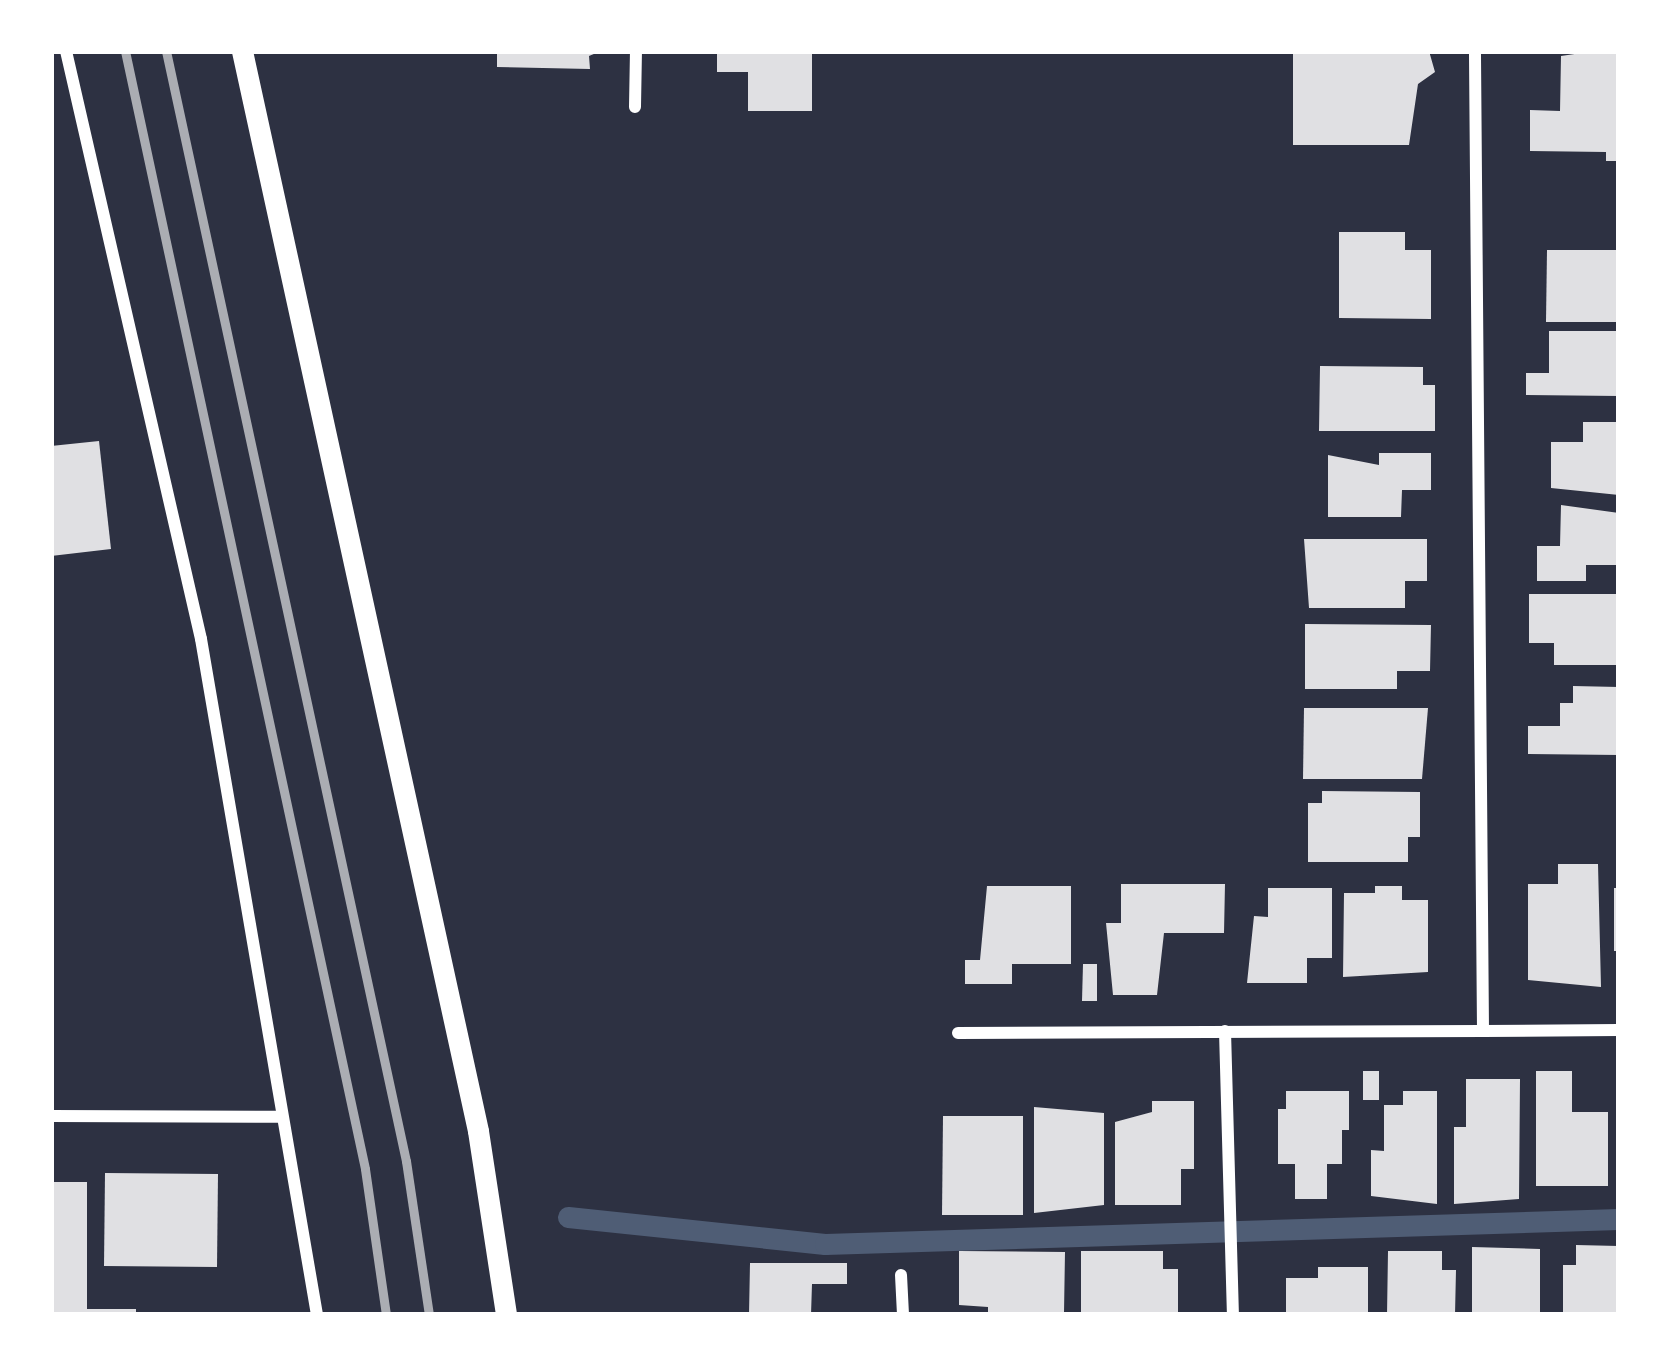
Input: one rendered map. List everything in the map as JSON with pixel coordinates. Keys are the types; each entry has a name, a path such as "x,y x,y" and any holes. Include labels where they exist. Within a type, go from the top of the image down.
{"street":[{"path":"66,51 201,639 317,1315"},
{"path":"242,51 478,1131 506,1315"},
{"path":"634,107 636,51"},
{"path":"1475,51 1484,1031"},
{"path":"958,1033 1619,1030"},
{"path":"1225,1031 1233,1315"},
{"path":"51,1116 282,1117"},
{"path":"901,1275 903,1315"}],"building":[{"path":"497,51 601,51 589,56 590,69 497,67"},
{"path":"717,51 812,51 812,111 748,111 748,72 717,72"},
{"path":"1293,51 1429,51 1435,72 1418,84 1409,145 1293,145"},
{"path":"1619,52 1619,161 1606,161 1606,152 1530,151 1530,110 1560,111 1561,56"},
{"path":"1339,232 1405,232 1405,250 1431,250 1431,319 1339,318"},
{"path":"1547,250 1619,250 1619,322 1546,322"},
{"path":"1549,331 1619,331 1619,396 1526,395 1526,373 1549,373"},
{"path":"1320,366 1423,367 1423,385 1435,385 1435,431 1319,431"},
{"path":"1583,422 1619,422 1619,495 1551,488 1551,442 1583,442"},
{"path":"99,441 111,549 51,556 51,446"},
{"path":"1379,453 1431,453 1431,490 1402,490 1401,517 1328,517 1328,455 1379,465"},
{"path":"1561,505 1619,513 1619,565 1586,565 1586,581 1537,581 1537,546 1560,546"},
{"path":"1304,539 1427,539 1427,581 1405,581 1405,608 1309,608"},
{"path":"1529,594 1619,594 1619,665 1554,665 1554,643 1529,643"},
{"path":"1305,624 1431,625 1430,671 1397,671 1397,689 1305,689"},
{"path":"1573,686 1619,687 1619,755 1528,754 1528,726 1560,726 1560,703 1573,703"},
{"path":"1304,708 1428,708 1422,779 1303,779"},
{"path":"1322,791 1420,792 1420,837 1408,837 1408,862 1308,862 1308,803 1322,803"},
{"path":"1558,864 1598,864 1601,987 1528,980 1528,884 1558,884"},
{"path":"1121,884 1225,884 1224,933 1164,933 1157,995 1113,995 1106,923 1121,923"},
{"path":"987,886 1071,886 1071,964 1012,964 1012,984 965,984 965,960 980,960"},
{"path":"1375,886 1402,886 1402,900 1428,900 1428,972 1343,977 1344,893 1375,893"},
{"path":"1268,888 1332,888 1332,958 1307,958 1307,983 1247,983 1254,916 1268,917"},
{"path":"1614,888 1619,888 1619,951 1614,951"},
{"path":"1083,964 1097,964 1097,1001 1082,1001"},
{"path":"1363,1071 1379,1071 1379,1100 1363,1100"},
{"path":"1536,1071 1572,1071 1572,1112 1608,1112 1608,1186 1536,1186"},
{"path":"1466,1079 1520,1079 1519,1199 1454,1204 1454,1127 1466,1127"},
{"path":"1286,1091 1349,1091 1349,1130 1342,1130 1342,1164 1327,1164 1327,1199 1295,1199 1295,1164 1278,1164 1278,1109 1286,1109"},
{"path":"1403,1091 1437,1091 1437,1204 1371,1196 1371,1150 1384,1151 1384,1105 1403,1105"},
{"path":"1152,1101 1194,1101 1194,1169 1181,1169 1181,1205 1115,1205 1115,1122 1152,1112"},
{"path":"1034,1107 1104,1113 1104,1205 1034,1213"},
{"path":"943,1116 1023,1116 1023,1215 942,1215"},
{"path":"105,1173 218,1174 217,1267 104,1266"},
{"path":"51,1182 87,1182 87,1309 136,1309 136,1315 51,1315"},
{"path":"1576,1245 1619,1246 1619,1315 1563,1315 1563,1265 1576,1265"},
{"path":"1472,1247 1540,1249 1540,1315 1472,1315"},
{"path":"959,1251 1065,1252 1064,1313 988,1315 988,1307 959,1305"},
{"path":"1081,1251 1163,1251 1163,1269 1178,1269 1178,1315 1081,1312"},
{"path":"1388,1251 1442,1251 1442,1270 1456,1270 1455,1315 1387,1315"},
{"path":"750,1263 847,1263 847,1284 812,1284 811,1315 749,1315"},
{"path":"1318,1267 1368,1267 1368,1315 1286,1315 1286,1278 1318,1278"}],"waterway":[{"path":"568,1217 825,1244 1619,1219"}],"railway":[{"path":"125,51 365,1169 386,1315"},
{"path":"166,51 406,1161 429,1315"}]}
